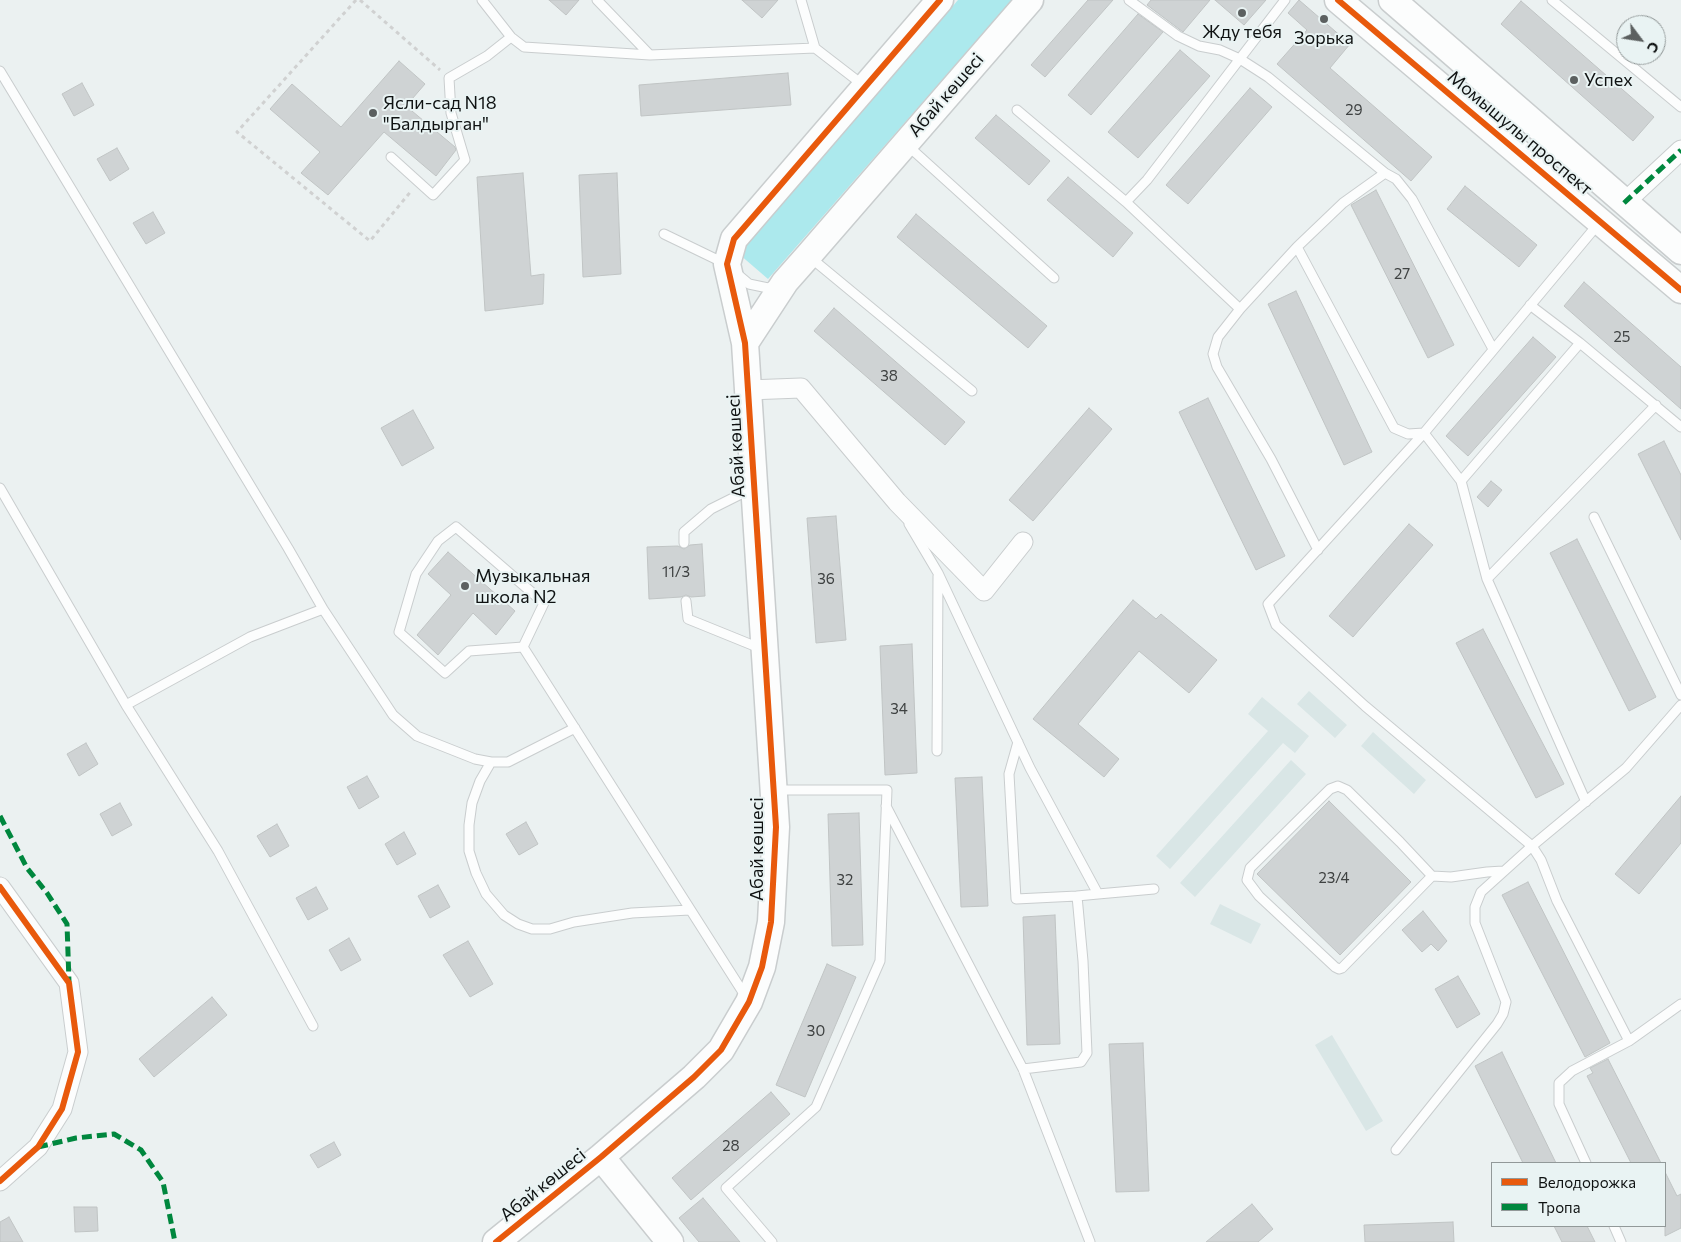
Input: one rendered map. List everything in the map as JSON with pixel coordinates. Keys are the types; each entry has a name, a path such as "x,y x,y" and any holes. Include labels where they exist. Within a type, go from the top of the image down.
{"street":[{"path":"727,264 734,239 940,0"},
{"name":"Абай көшесі","path":"745,343 785,282 1030,0"},
{"name":"Момышулы проспект","path":"1338,0 1681,290"},
{"name":"Момышулы проспект","path":"1392,0 1681,251"},
{"path":"1601,221 1624,203 1681,150"},
{"name":"Абай көшесі","path":"496,1242 601,1157 694,1077 721,1050 749,1002 762,967 771,922 776,827 745,343 727,264"},
{"path":"748,390 801,388 897,502 984,590 1023,542"},
{"path":"0,886 69,983 78,1052 62,1109 38,1146 0,1180"},
{"path":"601,1157 670,1242"}],"lane":[{"path":"482,0 511,37 524,47 650,55 815,48"},
{"path":"597,0 650,55"},
{"path":"801,0 815,48 866,86"},
{"path":"1130,0 1178,36 1199,46 1220,50 1240,59 1268,77 1384,173 1396,179 1412,199 1493,349"},
{"path":"1126,202 1147,180 1285,0"},
{"path":"1552,0 1681,107"},
{"path":"391,157 433,195 465,160 452,112 449,78 487,56 511,37"},
{"path":"0,71 283,539 323,609 393,715 417,736 475,759 491,762 508,762 575,728"},
{"path":"1017,110 1126,202 1240,309"},
{"path":"905,143 1054,278"},
{"path":"1318,550 1270,458 1217,367 1213,354 1218,337 1240,309 1297,247 1343,203 1384,173"},
{"path":"1601,221 1424,433 1268,604 1276,625 1365,706 1532,846 1541,860 1557,901 1629,1041"},
{"path":"664,234 727,264 748,284 768,288 785,282"},
{"path":"1297,247 1394,428 1408,434 1424,433"},
{"path":"808,256 972,391"},
{"path":"1530,305 1580,342 1681,427"},
{"path":"1461,481 1580,342"},
{"path":"1487,580 1656,405"},
{"path":"1424,433 1461,481 1487,580 1586,802"},
{"path":"0,488 126,705 218,851 313,1026"},
{"path":"684,542 684,532 711,509 754,488"},
{"path":"897,502 938,573 1030,768 1098,894"},
{"path":"1594,517 1681,695"},
{"path":"456,527 544,602 524,647 469,651 445,673 399,632 416,574 438,541 456,527"},
{"path":"937,751 938,573"},
{"path":"686,601 688,618 764,650"},
{"path":"126,705 250,638 323,609"},
{"path":"524,647 749,1002"},
{"path":"1396,1150 1497,1024 1506,1002 1475,923 1475,907 1481,892 1532,846 1626,768 1681,705"},
{"path":"1018,742 1009,774 1016,899 1154,889"},
{"path":"491,762 480,781 472,803 469,825 469,851 476,874 486,894 504,915 518,924 532,929 550,929 574,922 632,913 690,910"},
{"path":"1432,876 1342,968 1335,967 1259,896 1247,880 1250,868 1330,789 1338,786 1347,790 1432,876 1451,877 1503,871"},
{"path":"772,1242 726,1188 816,1107 880,961 887,790 773,790"},
{"path":"886,806 1023,1069 1090,1242"},
{"path":"1023,1069 1081,1062 1087,1053 1077,896"},
{"path":"1586,1162 1559,1104 1559,1083 1572,1071 1629,1041 1681,1004"},
{"path":"1614,1227 1621,1242"}],"path":[{"path":"418,182 370,241 237,132 358,0 449,78"}],"shaded area":[{"path":"958,0 1012,0 768,279 739,254"},
{"path":"1309,691 1347,725 1335,738 1297,704"},
{"path":"1262,697 1309,736 1295,753 1283,743 1170,869 1156,856 1268,731 1248,714"},
{"path":"1373,732 1426,780 1414,794 1361,746"},
{"path":"1291,760 1306,774 1195,897 1180,883"},
{"path":"1220,904 1261,924 1251,944 1210,924"},
{"path":"1332,1035 1383,1121 1366,1131 1315,1045"}],"building":[{"path":"549,0 579,0 566,15"},
{"path":"742,0 778,0 762,18"},
{"path":"1088,0 1113,0 1045,77 1031,65"},
{"path":"1151,0 1210,0 1183,32 1147,5"},
{"name":"Жду тебя","path":"1215,0 1266,0 1244,25"},
{"path":"1299,0 1350,44 1330,68 1432,157 1411,181 1277,64 1307,30 1288,13"},
{"path":"1521,1 1654,117 1633,141 1501,24"},
{"path":"1138,14 1163,32 1091,115 1068,95"},
{"path":"1180,50 1210,76 1138,158 1108,132"},
{"path":"399,61 425,84 406,106 455,147 456,150 436,176 384,132 328,195 301,173 320,152 270,109 292,84 341,127"},
{"path":"788,73 791,105 641,116 639,85"},
{"path":"82,83 94,105 74,116 62,94"},
{"path":"1250,88 1272,107 1188,204 1166,185"},
{"path":"996,115 1050,161 1029,185 975,138"},
{"path":"117,148 129,169 110,181 97,159"},
{"path":"523,173 531,276 544,274 543,304 485,311 477,177"},
{"path":"617,173 621,274 583,277 579,175"},
{"path":"1068,177 1133,233 1113,257 1047,200"},
{"path":"1465,186 1537,245 1519,267 1447,209"},
{"path":"1376,190 1454,345 1428,358 1351,205"},
{"path":"153,212 165,233 146,244 133,223"},
{"path":"916,214 1047,326 1028,348 897,237"},
{"path":"1584,282 1681,367 1681,409 1564,306"},
{"path":"1296,291 1372,452 1344,465 1268,304"},
{"path":"834,308 965,422 945,445 814,331"},
{"path":"1533,337 1556,357 1468,456 1446,436"},
{"path":"1208,398 1285,556 1256,570 1179,412"},
{"path":"1089,408 1112,429 1033,521 1009,500"},
{"path":"413,410 434,448 402,466 381,428"},
{"path":"1664,441 1681,475 1681,540 1638,454"},
{"path":"1491,481 1502,490 1488,507 1477,497"},
{"path":"836,516 846,640 816,643 807,518"},
{"path":"1409,524 1433,545 1353,637 1329,616"},
{"path":"1577,539 1656,697 1629,711 1550,553"},
{"path":"702,544 705,596 691,597 686,595 649,599 647,547 678,546 684,549 690,545"},
{"path":"448,552 515,611 496,635 473,613 438,655 417,635 451,595 428,574"},
{"path":"1133,600 1156,619 1161,614 1217,660 1189,693 1139,651 1078,724 1119,759 1104,777 1033,719"},
{"path":"1483,629 1564,784 1536,798 1456,643"},
{"path":"912,644 917,773 885,775 880,646"},
{"path":"86,743 98,764 79,776 67,754"},
{"path":"367,776 379,797 359,809 347,787"},
{"path":"982,777 988,906 961,907 955,778"},
{"path":"1681,796 1681,843 1639,894 1615,874"},
{"path":"1329,801 1411,882 1340,955 1257,874"},
{"path":"120,803 132,825 112,836 100,814"},
{"path":"859,813 863,945 832,946 828,814"},
{"path":"526,822 538,844 519,855 506,834"},
{"path":"277,824 289,846 270,857 257,836"},
{"path":"404,832 416,854 397,865 385,844"},
{"path":"1528,882 1610,1043 1585,1057 1502,895"},
{"path":"438,885 450,907 430,918 418,896"},
{"path":"316,887 328,909 308,920 296,898"},
{"path":"1423,911 1447,941 1438,951 1431,944 1422,952 1402,930"},
{"path":"1055,915 1060,1044 1027,1045 1023,917"},
{"path":"349,938 361,960 341,971 329,950"},
{"path":"468,941 493,984 470,997 443,955"},
{"path":"827,964 856,977 805,1097 776,1085"},
{"path":"1458,976 1480,1014 1457,1028 1435,989"},
{"path":"212,997 227,1015 154,1077 139,1059"},
{"path":"1143,1043 1149,1191 1116,1192 1109,1044"},
{"path":"1502,1052 1556,1162 1523,1162 1475,1066"},
{"path":"1608,1059 1660,1162 1630,1162 1587,1076 1593,1073 1590,1068"},
{"path":"771,1092 790,1114 691,1200 672,1178"},
{"path":"334,1142 341,1155 318,1168 310,1155"},
{"path":"1666,1174 1677,1196 1681,1194 1681,1228 1665,1236"},
{"path":"703,1198 740,1242 699,1242 679,1218"},
{"path":"1252,1204 1273,1229 1258,1242 1206,1242"},
{"path":"74,1207 97,1207 98,1231 75,1232"},
{"path":"9,1217 23,1242 0,1242 0,1222"},
{"path":"1453,1222 1454,1242 1365,1242 1364,1225"},
{"path":"1554,1227 1588,1227 1595,1242 1562,1242"}],"marked path":[{"path":"1624,203 1681,150"},
{"path":"0,816 27,868 47,893 67,924 69,982"},
{"path":"38,1147 76,1138 114,1134 141,1150 163,1182 175,1242"}],"cycle path":[{"path":"496,1242 601,1157 694,1077 721,1050 749,1002 762,967 771,922 776,827 745,343 727,264 734,239 940,0"},
{"path":"1338,0 1681,290"},
{"path":"0,887 69,983 78,1052 62,1109 38,1147 0,1181"}],"place":[{"name":"Жду тебя","path":"1242,13"},
{"name":"Зорька","path":"1324,19"},
{"name":"Успех","path":"1574,80"},
{"name":"Ясли-сад N18 \"Балдырган\"","path":"373,113"},
{"name":"Музыкальная школа N2","path":"465,586"}]}
